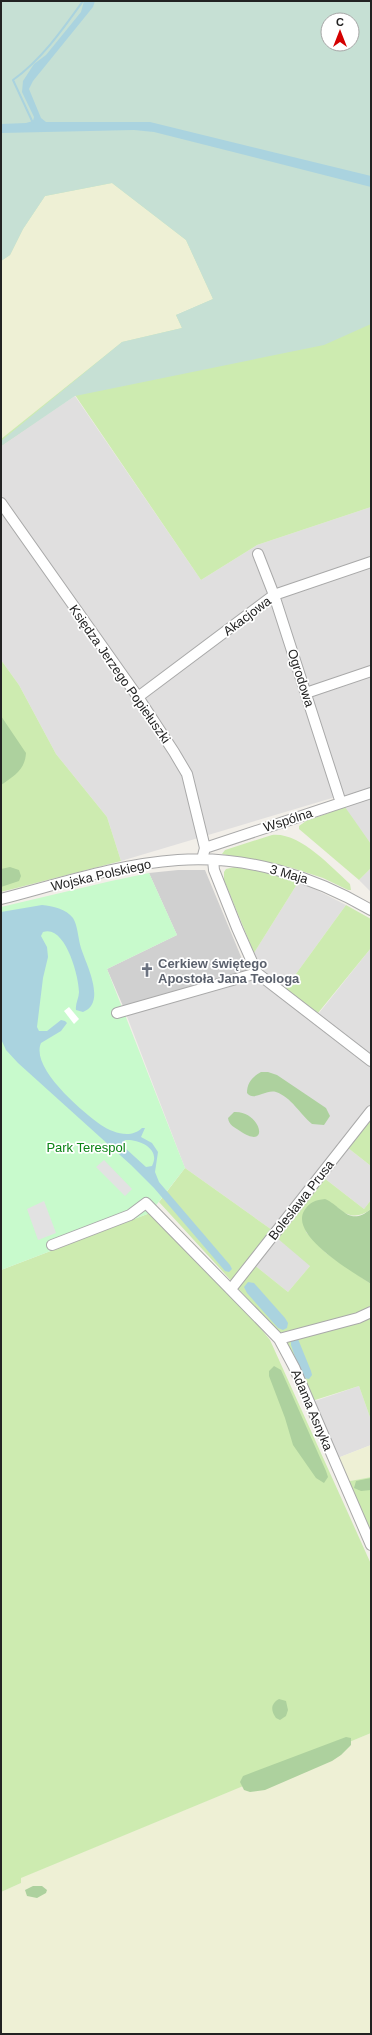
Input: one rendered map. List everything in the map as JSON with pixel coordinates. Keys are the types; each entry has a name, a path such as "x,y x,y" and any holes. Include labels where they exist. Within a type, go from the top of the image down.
{"street":[{"name":"Księdza Jerzego Popiełuszki","path":"1,503 138,697 187,774 205,848 202,859"},
{"name":"Ogrodowa","path":"258,554 274,595 341,803"},
{"name":"Akacjowa","path":"138,697 274,595 371,562"},
{"path":"306,693 371,671"},
{"name":"Wspólna","path":"205,848 371,793"},
{"name":"3 Maja","path":"202,859 258,866 287,872 316,882 371,910"},
{"name":"Wojska Polskiego","path":"1,899 124,867 172,860 202,859"},
{"path":"213,860 214,870 257,973 371,1061"},
{"path":"117,1013 257,973"},
{"name":"Bolesława Prusa","path":"231,1289 371,1111"},
{"name":"Adama Asnyka","path":"52,1245 130,1215 146,1203 279,1339 294,1367 371,1545"},
{"path":"279,1339 358,1318 371,1312"}],"shaded area":[{"path":"75,396 201,580 257,545 371,507 371,844 341,803 339,796 121,861 107,817 56,754 19,685 1,660 1,445"},
{"path":"371,868 371,892 359,880"},
{"path":"178,870 205,870 247,971 123,1006 107,969 177,935 149,873"},
{"path":"299,881 346,905 285,989 319,1013 371,948 371,1118 348,1148 371,1166 371,1200 364,1209 324,1178 310,1266 288,1292 248,1260 272,1230 185,1168 123,1006 247,971 242,959 254,953"},
{"path":"104,1160 132,1189 125,1196 96,1167"},
{"path":"44,1201 56,1233 38,1240 27,1209"},
{"path":"359,1386 371,1420 371,1445 335,1459 312,1402"}],"green space":[{"path":"1,1 371,1 371,507 257,545 201,580 75,395 1,446 1,439 122,342 182,328 176,315 213,299 186,240 112,183 45,196 23,229 10,255 1,261"},
{"path":"1,1 371,1 371,324 324,345 75,396 1,446 1,441 122,342 182,328 176,315 213,299 186,240 112,183 45,196 23,229 10,255 1,261"},
{"path":"112,183 186,240 213,299 177,314 183,328 122,342 1,439 1,261 10,255 23,229 45,196"},
{"path":"1,660 19,685 56,754 107,817 121,861 1,892"},
{"path":"1,716 26,753 24,764 18,772 1,785"},
{"path":"345,807 371,844 371,868 359,880 299,829 299,826 306,821"},
{"path":"272,835 283,836 304,844 350,884 351,890 323,878 289,867 222,854 225,850"},
{"path":"10,867 19,870 21,876 19,881 1,887 1,869"},
{"path":"235,867 299,881 254,953 224,880 224,872 226,869"},
{"name":"Park Terespol","path":"149,873 177,935 107,969 185,1168 150,1213 1,1270 1,907"},
{"path":"346,905 371,919 371,948 318,1013 285,989"},
{"path":"261,1072 268,1072 277,1075 326,1108 330,1116 324,1125 312,1124 291,1102 281,1094 276,1092 268,1092 253,1096 247,1093 249,1083"},
{"path":"234,1112 243,1113 251,1117 259,1129 259,1134 256,1137 250,1136 232,1126 228,1118"},
{"path":"371,1118 371,1166 348,1148"},
{"path":"185,1168 272,1230 248,1260 288,1292 310,1266 277,1238 324,1178 364,1209 371,1200 371,1209 363,1214 354,1216 350,1215 341,1211 337,1207 306,1232 326,1253 371,1284 370,1306 355,1316 279,1333 159,1202"},
{"path":"325,1199 346,1214 352,1216 363,1214 371,1209 371,1284 338,1262 314,1242 306,1231 302,1221 304,1211 308,1205 313,1202"},
{"path":"150,1213 258,1325 270,1340 371,1564 371,1733 21,1878 21,1883 1,1892 1,1270"},
{"path":"371,1317 371,1420 359,1386 312,1401 285,1343 287,1339"},
{"path":"274,1366 281,1370 326,1471 328,1477 324,1483 316,1478 293,1445 285,1418 269,1376 269,1371"},
{"path":"371,1445 371,1477 345,1482 335,1459"},
{"path":"371,1477 371,1540 345,1482"},
{"path":"371,1478 371,1490 361,1491 354,1488 356,1481"},
{"path":"279,1699 286,1701 288,1710 286,1716 280,1720 276,1718 272,1710 274,1703"},
{"path":"371,1733 371,2034 1,2034 1,1892 21,1883 20,1878"},
{"path":"346,1737 351,1738 351,1745 341,1755 332,1761 265,1790 250,1792 244,1790 240,1782 243,1776"},
{"path":"33,1886 42,1886 47,1890 46,1893 37,1898 27,1896 25,1890"}],"water":[{"path":"84,1 95,1 93,7 33,81 29,89 41,118 46,122 150,122 371,176 371,187 154,132 134,130 1,133 1,124 26,123 33,121 34,117 22,92 23,81 34,64 46,55 81,12"},
{"path":"42,905 59,908 67,912 73,918 93,983 94,1000 90,1007 83,1012 76,1010 79,994 78,984 69,953 64,943 58,936 51,932 43,932 41,936 47,947 48,957 43,978 37,1027 39,1031 47,1031 61,1020 67,1023 61,1031 41,1043 40,1053 43,1065 50,1077 71,1100 101,1125 122,1134 133,1133 145,1128 141,1137 152,1143 158,1152 155,1172 159,1182 230,1265 232,1269 229,1272 225,1271 154,1188 131,1165 18,1063 6,1050 1,1039 1,912","holes":["125,1140 131,1140 148,1146 154,1155 152,1166 146,1167 122,1144"]},
{"path":"248,1282 254,1283 285,1318 288,1323 287,1328 283,1330 278,1328 247,1293 244,1287"},
{"path":"298,1339 311,1371 312,1375 309,1379 304,1378 301,1375 291,1345 291,1340"}],"pier":[{"path":"69,1007 79,1019 74,1024 64,1011"}],"waterway":[{"path":"33,123 13,80 24,72 43,53 60,33 83,1"}],"place":[{"name":"Cerkiew świętego Apostoła Jana Teologa","path":"147,970"}]}
